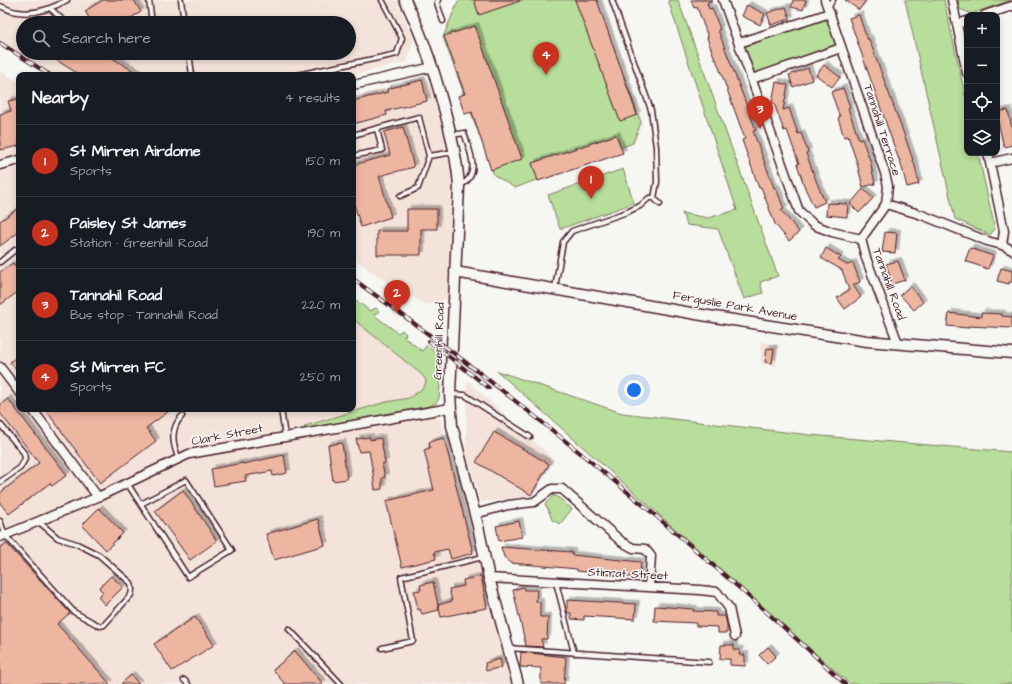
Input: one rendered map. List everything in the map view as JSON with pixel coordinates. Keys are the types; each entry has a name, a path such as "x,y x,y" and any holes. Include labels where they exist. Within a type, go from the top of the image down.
{"street":[{"name":"Greenhill Road","path":"405,0 433,68 452,135 455,152 459,186 450,394 452,426 475,514 489,578 518,684"},
{"name":"Tannahill Road","path":"723,0 799,211 814,225 832,232 861,239 866,258 898,343"},
{"path":"952,0 964,58"},
{"path":"739,43 828,6"},
{"name":"Tannahill Terrace","path":"828,6 841,48 885,173 888,186 886,204"},
{"path":"994,12 1012,6"},
{"path":"957,24 964,22"},
{"path":"752,79 841,48"},
{"path":"356,84 433,68"},
{"path":"989,156 1004,231 1002,245"},
{"path":"990,163 1012,158"},
{"path":"0,165 16,161"},
{"path":"861,239 886,204 922,215 1012,250"},
{"name":"Ferguslie Park Avenue","path":"455,272 867,341 1012,353"},
{"path":"2,373 16,389"},
{"name":"Clark Street","path":"2,536 98,497 190,454 450,408"},
{"path":"34,412 98,497"},
{"path":"475,514 508,505 534,502 552,489 562,489 622,542 633,548 645,549 651,556 649,587"},
{"name":"Stirrat Street","path":"489,578 717,592 729,608 735,636"}],"lane":[{"path":"0,6 18,12 51,9 68,0"},
{"path":"149,0 151,16"},
{"path":"181,0 183,16"},
{"path":"311,72 397,54 402,38 382,0"},
{"path":"438,0 437,3 443,21"},
{"path":"612,0 651,110 656,147 657,182 654,198"},
{"path":"828,6 834,0"},
{"path":"51,9 58,16"},
{"path":"190,60 192,72"},
{"path":"356,134 419,117 429,156 418,188 400,196"},
{"path":"356,155 382,150 377,128"},
{"path":"452,135 464,133 471,154 473,172 467,182 459,186"},
{"path":"429,156 455,152"},
{"path":"556,288 563,242 572,232 627,212 640,206 649,198 654,198"},
{"path":"654,198 660,204"},
{"path":"0,262 15,250"},
{"path":"450,394 465,395 530,437"},
{"path":"281,412 285,437"},
{"path":"179,459 175,449 173,437 174,429 182,416"},
{"path":"0,424 24,453 25,459 20,468 0,482"},
{"path":"127,483 188,578 232,550 186,480 141,504"},
{"path":"0,521 2,536 74,612 100,626 104,625 131,595 131,583 99,555 77,544 58,538 38,522"},
{"path":"382,648 413,641 401,578 484,557"},
{"path":"556,582 574,652"},
{"path":"289,629 341,684"},
{"path":"508,648 709,662"},
{"path":"184,680 188,684"}],"shaded area":[{"path":"0,0 396,0 414,39 407,62 356,74 356,72 50,72 30,60 356,60 356,16 16,16 16,52 0,42"},
{"path":"0,71 16,80 16,412 356,412 356,321 418,371 437,372 438,396 436,405 511,684 0,684"},
{"path":"423,77 430,84 452,165 448,298 426,305 390,285 356,260 356,96"},
{"path":"761,341 779,347 776,366 761,364"},
{"path":"467,380 554,460 531,496 481,502 466,452"}],"green space":[{"path":"596,0 641,122 633,143 515,188 494,175 443,37 458,1"},
{"path":"668,0 678,0 778,276 760,282 763,293 744,299 718,229 687,225 682,213 708,218 737,210"},
{"path":"905,0 944,0 964,90 964,156 979,156 995,229 990,235 955,219"},
{"path":"958,0 1011,0 977,12 967,12 960,9"},
{"path":"827,17 837,45 755,74 744,45"},
{"path":"623,169 634,203 560,229 548,195"},
{"path":"356,300 370,311 376,308 379,311 374,315 398,333 402,330 406,334 404,337 422,351 427,345 440,355 441,370 439,399 436,403 430,406 304,429 305,426 386,402 409,398 422,389 425,385 426,380 421,374 356,321"},
{"path":"497,371 622,413 810,435 1012,452 1012,684 850,684"},
{"path":"554,495 572,509 560,524 552,520 545,504"}],"building":[{"path":"103,0 134,0 141,12 134,16 88,16 85,11"},
{"path":"474,0 520,0 520,1 479,15"},
{"path":"575,0 597,0 637,115 620,121"},
{"path":"691,0 712,0 707,3 709,9 712,8 720,29 718,30 756,130 753,131 774,188 776,188 784,209 781,210 799,232 789,241 775,224 761,187 759,188 742,140 745,139 697,7 694,8"},
{"path":"793,0 806,0 803,10 791,7"},
{"path":"845,0 866,0 859,10"},
{"path":"747,5 765,14 760,25 742,16"},
{"path":"786,7 790,19 771,25 767,13"},
{"path":"859,15 905,137 915,166 919,184 907,187 900,160 849,18"},
{"path":"475,26 522,159 491,170 472,112 465,114 458,96 465,94 444,36"},
{"path":"56,60 115,60 135,72 75,72"},
{"path":"824,65 840,77 832,87 816,75"},
{"path":"808,68 812,80 793,87 789,75"},
{"path":"422,80 427,101 386,111 387,115 356,123 356,100 388,92 387,89"},
{"path":"776,82 788,85 783,110 789,108 798,134 801,133 808,152 806,153 825,202 814,207 805,188 797,164 799,164 787,130 784,131 774,103 772,102"},
{"path":"843,88 859,140 862,139 870,160 875,184 863,187 848,136 844,137 838,118 840,117 831,92"},
{"path":"16,100 16,147 0,150 0,114 11,111 8,101"},
{"path":"1008,110 1012,129 1012,145 1004,147 1000,130 1000,111"},
{"path":"403,127 414,167 379,176 391,217 361,227 356,211 356,164 390,155 384,132"},
{"path":"616,135 623,153 538,181 532,163"},
{"path":"863,189 873,198 859,213 850,204"},
{"path":"827,203 848,204 847,217 826,215"},
{"path":"407,209 437,209 437,229 421,229 421,255 377,255 377,231 407,231"},
{"path":"16,210 16,234 0,246 0,221"},
{"path":"885,232 897,233 895,253 882,252"},
{"path":"826,248 841,257 838,260 847,265 853,263 860,282 853,285 861,297 845,309 837,298 849,290 842,270 821,258"},
{"path":"970,248 993,256 988,269 965,261"},
{"path":"898,261 905,280 892,284 886,264"},
{"path":"13,263 16,267 16,293 0,305 0,272"},
{"path":"1001,268 1012,271 1012,282 1009,282 1009,284 997,281"},
{"path":"910,286 923,302 914,310 900,295"},
{"path":"949,313 981,317 981,313 1002,314 1002,316 1012,317 1012,328 968,326 968,328 947,326"},
{"path":"767,348 774,349 772,363 765,362"},
{"path":"16,357 16,370 10,362"},
{"path":"8,399 16,409 16,412 18,412 67,475 52,486 50,483 9,514 0,503 0,493 39,463 0,413 0,405"},
{"path":"47,412 168,412 146,428 156,441 100,483"},
{"path":"494,432 549,464 531,495 476,462"},
{"path":"370,437 370,440 381,438 385,463 382,464 385,477 382,478 382,489 375,490 369,451 359,452 356,439"},
{"path":"444,438 473,553 451,559 448,549 434,552 436,559 402,567 386,501 434,490 424,450 430,448 429,442"},
{"path":"342,443 347,479 333,481 328,445"},
{"path":"284,455 287,473 273,476 272,471 245,476 246,481 214,486 211,469"},
{"path":"183,490 217,541 190,560 155,511"},
{"path":"99,508 123,533 106,550 82,525"},
{"path":"318,519 325,545 274,560 266,534"},
{"path":"519,521 522,537 499,541 496,526"},
{"path":"7,544 70,613 57,624 110,684 0,684 0,547"},
{"path":"501,547 572,552 572,555 641,562 639,578 577,571 577,569 511,563 504,557"},
{"path":"111,576 123,587 105,605 98,597 103,592 99,588"},
{"path":"481,576 487,608 441,617 438,605 452,601 449,589 464,586 463,580"},
{"path":"433,582 439,610 422,614 420,609 418,610 414,591 421,590 420,585"},
{"path":"523,587 524,590 537,590 536,601 540,602 540,617 548,617 547,639 541,639 543,647 526,646 513,590"},
{"path":"567,600 636,604 635,619 584,616 584,620 571,619 571,613 568,613 567,610"},
{"path":"655,606 694,609 693,611 716,612 716,616 725,616 727,633 718,633 718,627 696,626 696,623 654,621"},
{"path":"195,617 214,645 172,671 154,644"},
{"path":"721,645 734,645 734,650 740,650 739,655 745,655 745,666 730,665 730,659 720,659"},
{"path":"768,647 776,656 767,664 759,655"},
{"path":"295,651 323,684 285,684 273,670"},
{"path":"521,652 566,657 564,684 541,684 541,668 520,667"},
{"path":"500,659 502,667 486,671 485,663"},
{"path":"131,675 139,684 121,684"}],"railway":[{"path":"0,43 16,53"},
{"path":"27,60 45,72"},
{"path":"356,281 507,394 582,454 728,578 845,684"},
{"path":"429,341 489,388"}],"place":[{"name":"St Mirren FC","path":"546,75"},
{"name":"Tannahil Road","path":"760,129"},
{"name":"St Mirren Airdome","path":"591,199"},
{"name":"Paisley St James","path":"397,313"}]}
